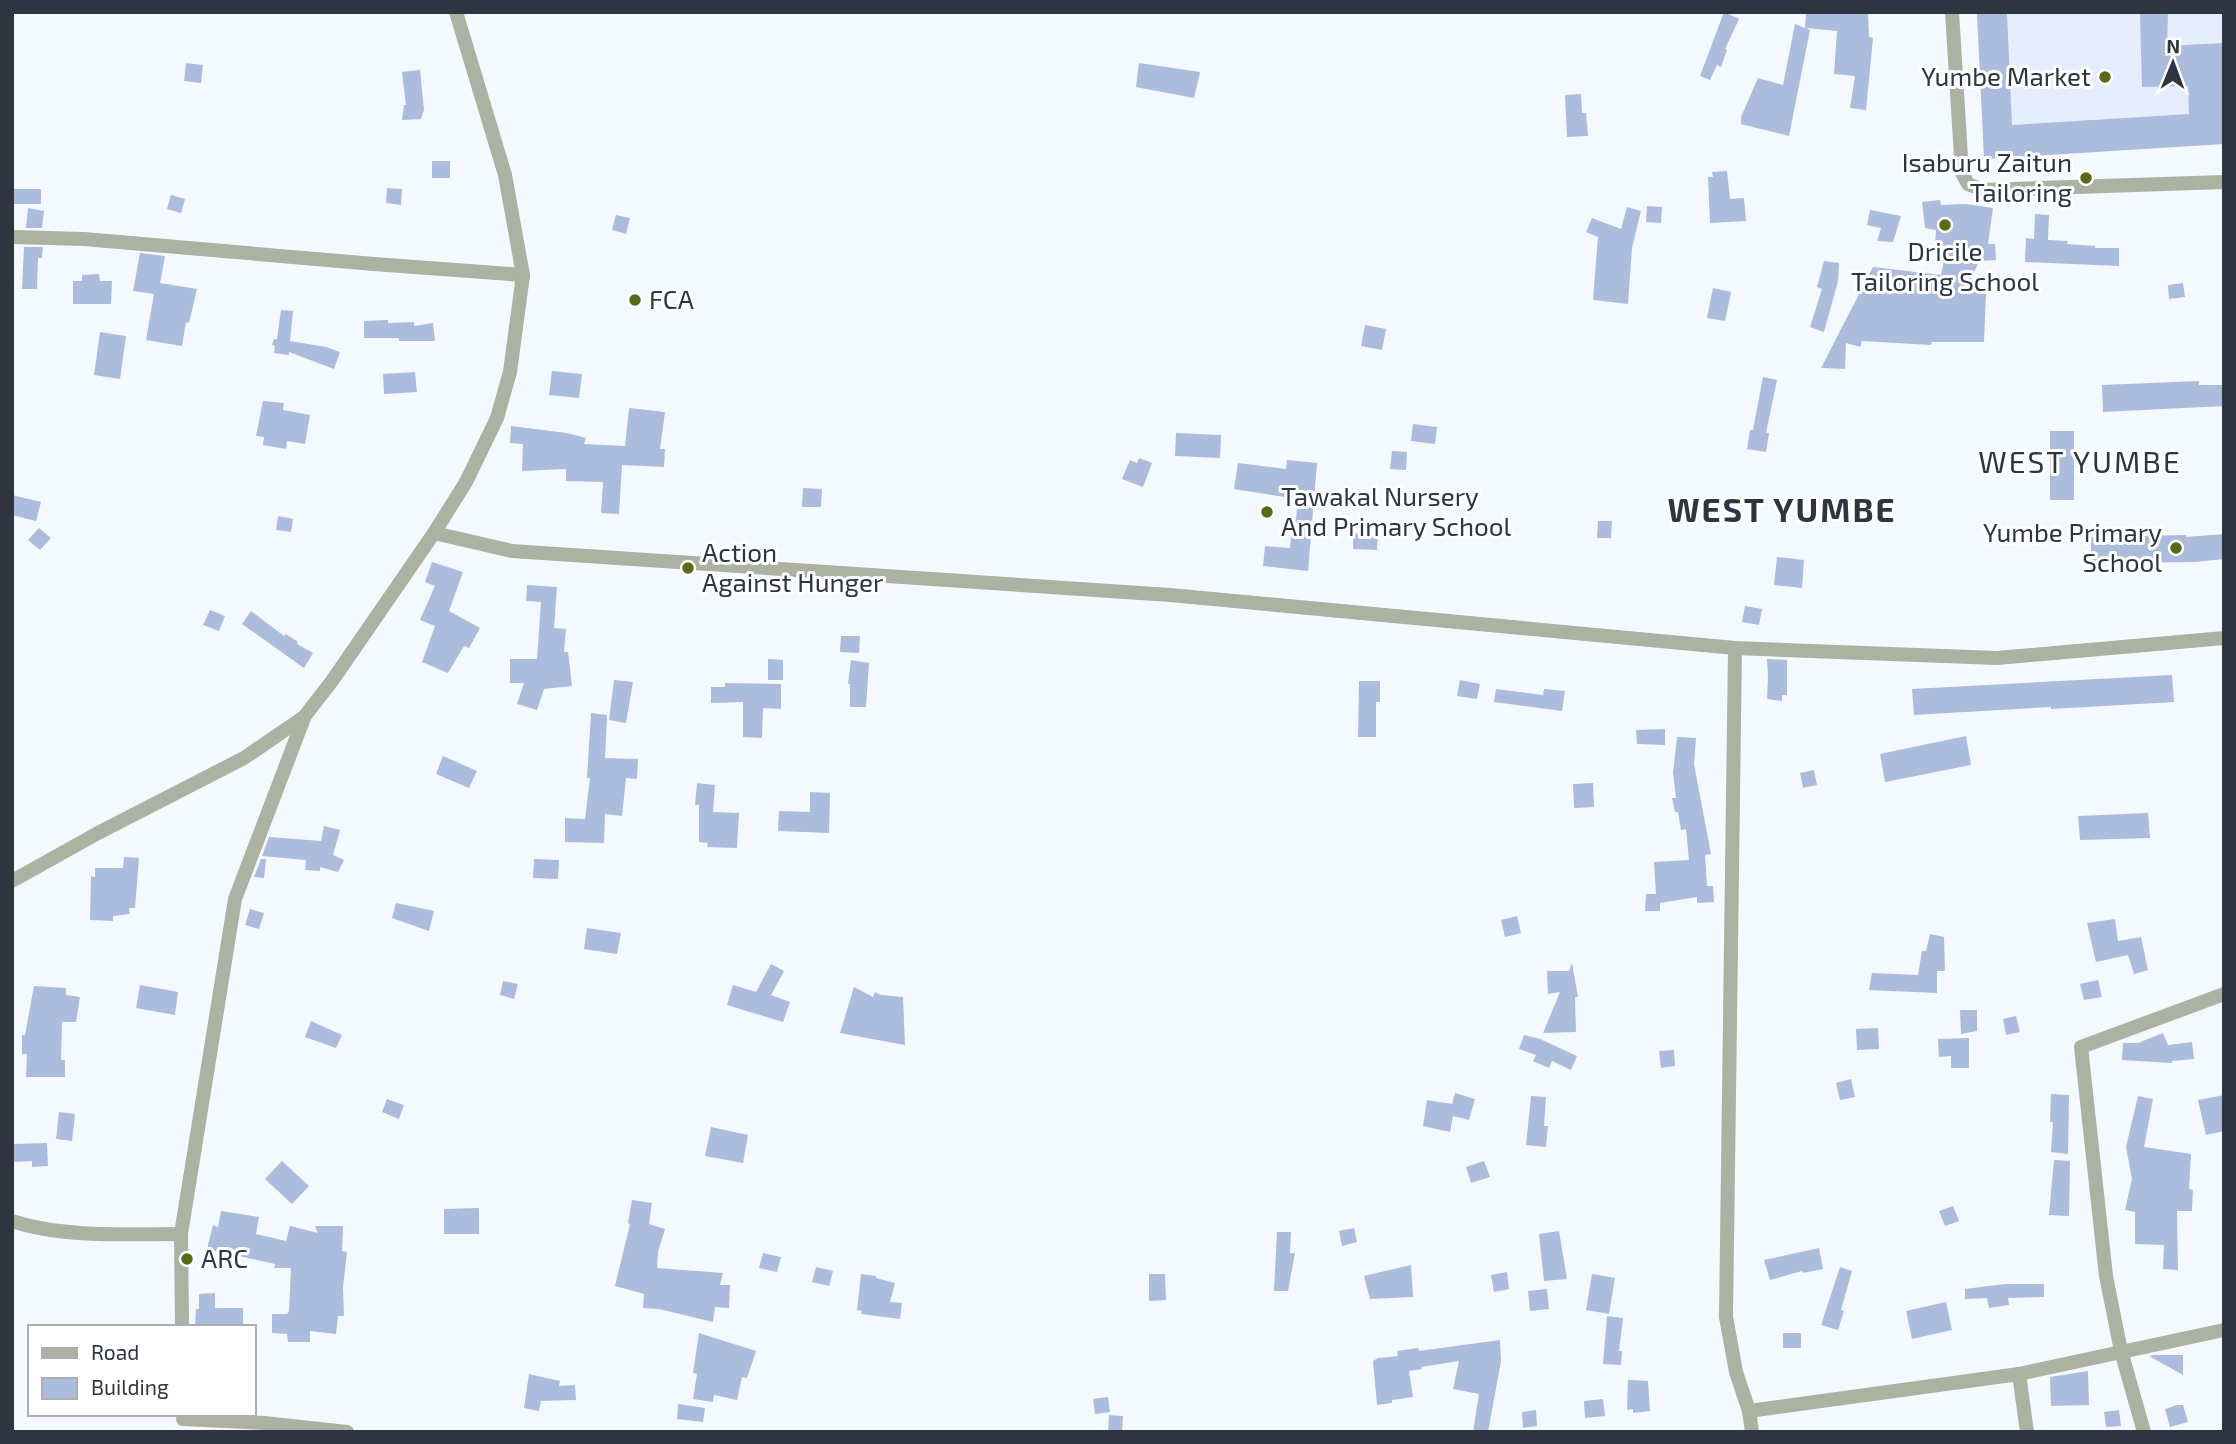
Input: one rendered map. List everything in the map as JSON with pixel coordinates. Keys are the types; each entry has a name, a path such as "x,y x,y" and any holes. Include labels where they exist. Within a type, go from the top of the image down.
{"street":[{"path":"182,1325 181,1234 235,899 304,717 332,681 466,482 497,418 510,372 523,275 505,175 456,12"},
{"path":"1952,12 1962,173 1968,184 1983,190 2224,182"},
{"path":"12,237 85,239 523,275"},
{"path":"434,533 512,551 1170,594 1735,648 1997,658 2224,638"},
{"path":"1735,648 1726,1317 1736,1372 1749,1411 1752,1432"},
{"path":"12,881 98,833 244,758 304,717"},
{"path":"2144,1432 2121,1351 2106,1276 2081,1047 2224,994"},
{"path":"12,1221 43,1228 111,1234 181,1234"},
{"path":"1749,1411 2019,1374 2224,1330"},
{"path":"2019,1374 2027,1432"},
{"path":"183,1422 347,1432"}],"shaded area":[{"name":"Yumbe Market","path":"1984,12 2224,12 2224,141 1990,154"}],"building":[{"path":"1724,12 1739,19 1725,49 1727,50 1721,67 1717,65 1710,80 1700,76"},
{"path":"1806,12 1868,12 1869,37 1873,38 1866,110 1850,108 1855,76 1834,74 1837,31 1806,28 1810,30 1789,136 1741,124 1741,117 1758,78 1783,85 1795,24 1805,28"},
{"path":"2007,13 2012,125 2189,114 2188,86 2142,87 2140,13 2168,13 2167,46 2224,43 2224,144 1984,159 1977,14"},
{"path":"186,63 203,65 201,83 184,81"},
{"path":"1139,63 1200,72 1194,98 1136,87"},
{"path":"420,70 424,110 421,119 402,120 406,105 402,72"},
{"path":"1581,94 1582,113 1586,113 1588,136 1567,137 1565,95"},
{"path":"432,161 450,161 450,178 432,178"},
{"path":"1727,171 1730,199 1744,198 1746,221 1710,223 1708,177 1713,177 1712,172"},
{"path":"387,188 402,189 401,205 386,203"},
{"path":"12,189 41,189 41,204 12,204"},
{"path":"171,195 185,199 181,213 167,209"},
{"path":"1940,200 1941,205 1966,204 1993,208 1988,244 1995,244 1996,260 1979,261 1967,290 1986,294 1984,342 1932,342 1931,345 1862,341 1860,347 1846,343 1845,369 1821,368 1873,267 1941,275 1947,246 1935,245 1936,230 1925,228 1922,202"},
{"path":"1647,206 1662,207 1661,223 1646,222"},
{"path":"1627,207 1641,211 1632,248 1628,304 1593,300 1598,237 1586,232 1592,218 1621,229"},
{"path":"28,208 44,211 42,228 26,228"},
{"path":"1870,210 1901,216 1893,242 1877,241 1881,228 1867,225"},
{"path":"2035,214 2049,215 2048,240 2068,241 2067,244 2095,248 2119,248 2119,266 2025,262 2026,238 2034,239"},
{"path":"616,215 630,218 626,234 612,230"},
{"path":"24,247 43,247 42,258 38,258 37,289 22,289"},
{"path":"140,253 165,256 160,283 197,289 189,323 186,322 182,346 146,340 154,294 133,291"},
{"path":"1824,261 1839,263 1838,281 1824,332 1810,327 1822,289 1817,287"},
{"path":"99,274 100,281 112,281 111,304 73,304 73,281 82,281 82,275"},
{"path":"2183,283 2185,297 2169,299 2168,285"},
{"path":"1713,288 1731,292 1725,321 1707,318"},
{"path":"281,310 293,311 290,341 340,352 334,369 289,352 289,355 274,353 275,346 272,345 274,339 277,339"},
{"path":"388,320 388,323 414,322 414,326 433,323 435,341 364,338 364,321"},
{"path":"1365,325 1386,329 1382,350 1361,346"},
{"path":"100,332 126,336 120,379 94,375"},
{"path":"552,371 582,374 579,398 549,395"},
{"path":"415,372 417,392 384,394 383,374"},
{"path":"1763,377 1777,380 1766,433 1769,433 1766,452 1747,449"},
{"path":"2199,381 2199,385 2224,385 2224,406 2103,412 2102,385"},
{"path":"263,401 284,403 283,410 310,415 305,444 287,441 286,449 263,445 264,437 256,436"},
{"path":"629,408 665,412 660,449 665,449 664,467 622,465 619,514 601,513 603,482 566,481 566,469 522,471 523,444 510,443 511,426 567,433 586,438 584,444 625,446"},
{"path":"1413,424 1437,427 1435,444 1411,441"},
{"path":"2050,431 2074,431 2074,500 2050,500"},
{"path":"1176,433 1221,435 1220,458 1175,456"},
{"path":"1392,451 1407,452 1406,470 1390,469"},
{"path":"1139,458 1152,463 1143,487 1122,479 1130,460 1137,463"},
{"path":"1287,460 1317,463 1308,571 1263,566 1265,546 1290,548 1298,499 1234,489 1238,463 1286,469"},
{"path":"803,488 822,489 821,507 802,507"},
{"path":"12,495 41,502 36,521 12,515"},
{"path":"278,516 293,519 291,532 276,530"},
{"path":"1598,521 1612,521 1611,538 1597,538"},
{"path":"39,528 51,538 40,550 28,540"},
{"path":"1353,533 1378,534 1377,550 1353,549"},
{"path":"2224,534 2224,559 2195,562 2091,563 2091,537 2186,537"},
{"path":"1777,557 1804,560 1802,588 1774,585"},
{"path":"432,562 463,572 449,611 480,628 469,648 464,646 448,673 422,662 435,626 420,620 435,586 425,582"},
{"path":"527,585 557,587 554,628 566,629 564,652 568,652 572,686 544,689 537,710 517,704 524,683 510,683 510,659 537,659 541,602 526,601"},
{"path":"1745,606 1762,609 1759,625 1742,622"},
{"path":"210,610 225,616 219,631 203,625"},
{"path":"251,611 284,636 286,634 313,653 304,668 242,624"},
{"path":"841,636 860,636 859,653 840,652"},
{"path":"768,659 783,660 783,680 768,680"},
{"path":"1767,659 1787,660 1787,695 1782,695 1782,701 1767,699"},
{"path":"851,660 869,663 866,707 850,707 848,684"},
{"path":"2172,675 2174,702 1914,715 1912,689"},
{"path":"614,680 633,682 626,723 609,720"},
{"path":"1460,680 1480,684 1477,699 1457,696"},
{"path":"1359,681 1380,681 1380,702 1376,702 1376,737 1358,737"},
{"path":"725,683 781,684 781,709 763,708 762,738 743,737 743,702 711,703 711,687 725,687"},
{"path":"1496,689 1543,695 1544,689 1565,691 1562,711 1494,702"},
{"path":"591,713 607,715 605,758 638,759 637,779 626,778 622,816 605,814 604,843 565,842 565,818 585,819 590,778 587,778"},
{"path":"1665,729 1665,745 1637,744 1636,730"},
{"path":"1966,736 1971,765 1885,782 1880,754"},
{"path":"1677,737 1696,738 1694,764 1711,854 1705,855 1707,886 1713,886 1714,902 1697,903 1697,897 1660,903 1660,911 1645,911 1646,894 1656,894 1654,862 1689,860 1686,829 1681,830 1672,798 1676,798 1673,773"},
{"path":"443,756 477,771 469,788 436,774"},
{"path":"1814,770 1817,785 1803,788 1800,773"},
{"path":"697,783 715,785 713,812 739,813 737,848 707,847 708,843 699,842 699,805 695,805"},
{"path":"1593,783 1594,807 1574,808 1573,784"},
{"path":"810,792 830,793 829,833 778,831 779,811 810,812"},
{"path":"2148,813 2150,838 2080,840 2078,816"},
{"path":"324,826 340,830 333,855 344,860 338,872 320,867 320,871 305,870 306,860 262,856 269,837 321,841"},
{"path":"124,857 139,858 135,908 129,908 130,914 113,916 113,921 90,920 91,876 95,877 95,868 123,868"},
{"path":"261,859 266,859 264,878 254,877"},
{"path":"534,859 559,860 558,879 533,878"},
{"path":"396,903 434,911 429,931 392,918"},
{"path":"250,909 264,913 259,929 245,925"},
{"path":"1517,916 1521,933 1505,937 1501,920"},
{"path":"2115,919 2118,941 2141,937 2148,970 2134,974 2128,955 2096,962 2087,923"},
{"path":"587,928 621,933 617,954 584,949"},
{"path":"1930,934 1944,937 1945,971 1937,971 1937,993 1869,990 1872,973 1918,975 1922,951 1926,951"},
{"path":"1572,963 1578,997 1575,997 1576,1032 1543,1033 1560,992 1548,994 1547,971 1569,971"},
{"path":"771,964 784,971 771,995 790,1002 783,1022 727,1005 733,985 756,992"},
{"path":"2098,980 2102,997 2084,1000 2080,984"},
{"path":"503,981 518,984 514,999 500,995"},
{"path":"140,985 178,992 175,1015 136,1008"},
{"path":"34,986 66,988 66,995 80,997 76,1022 62,1022 61,1060 65,1060 65,1077 26,1077 27,1054 22,1054 22,1035 25,1035"},
{"path":"854,987 873,997 875,992 903,997 905,1045 840,1033"},
{"path":"1960,1010 1977,1010 1977,1031 1961,1034"},
{"path":"2016,1016 2020,1032 2006,1035 2003,1019"},
{"path":"311,1021 342,1035 336,1048 305,1037"},
{"path":"1878,1028 1879,1049 1857,1050 1856,1029"},
{"path":"2163,1033 2168,1045 2192,1042 2194,1059 2172,1063 2122,1060 2123,1043 2138,1043"},
{"path":"1524,1035 1540,1039 1577,1056 1571,1070 1552,1061 1549,1068 1533,1061 1536,1055 1519,1049"},
{"path":"1969,1038 1969,1068 1951,1068 1951,1056 1939,1057 1938,1039"},
{"path":"1674,1050 1675,1066 1661,1068 1659,1051"},
{"path":"1851,1079 1855,1097 1840,1100 1836,1083"},
{"path":"1455,1093 1475,1099 1469,1120 1453,1116 1450,1132 1423,1126 1427,1100 1452,1104"},
{"path":"2051,1094 2069,1095 2068,1154 2051,1152"},
{"path":"2224,1095 2224,1131 2206,1135 2198,1100"},
{"path":"1531,1096 1546,1097 1546,1147 1526,1145"},
{"path":"2138,1096 2153,1099 2144,1147 2191,1154 2189,1189 2193,1190 2192,1211 2177,1211 2178,1270 2163,1269 2164,1245 2135,1244 2135,1212 2125,1210 2132,1179 2126,1147"},
{"path":"387,1099 404,1105 399,1119 382,1112"},
{"path":"59,1112 75,1114 72,1141 56,1139"},
{"path":"711,1127 748,1135 743,1163 705,1156"},
{"path":"47,1143 48,1166 32,1167 32,1161 12,1162 12,1144"},
{"path":"2054,1160 2070,1161 2069,1216 2049,1215"},
{"path":"282,1161 309,1186 292,1204 265,1179"},
{"path":"1484,1161 1490,1177 1471,1183 1466,1167"},
{"path":"632,1200 652,1203 649,1224 665,1229 658,1252 657,1268 723,1273 720,1285 730,1285 729,1308 715,1307 713,1322 659,1309 643,1308 644,1294 615,1286 630,1224"},
{"path":"1953,1206 1959,1221 1945,1226 1939,1211"},
{"path":"479,1208 479,1234 444,1234 444,1209"},
{"path":"221,1211 259,1217 256,1234 286,1241 290,1226 318,1233 315,1226 343,1226 342,1251 347,1252 343,1288 344,1316 338,1316 336,1334 310,1331 310,1342 288,1342 287,1334 272,1333 272,1314 287,1314 289,1311 291,1268 274,1268 275,1264 207,1249 213,1225 218,1227"},
{"path":"1354,1228 1357,1242 1342,1246 1339,1231"},
{"path":"1559,1231 1567,1279 1544,1281 1539,1234"},
{"path":"1277,1232 1291,1232 1290,1253 1295,1253 1288,1291 1274,1291"},
{"path":"1819,1248 1823,1269 1802,1271 1770,1280 1764,1260"},
{"path":"763,1253 781,1257 777,1272 759,1268"},
{"path":"1411,1265 1413,1297 1370,1299 1364,1276"},
{"path":"816,1267 833,1271 829,1286 812,1282"},
{"path":"1840,1267 1852,1271 1838,1330 1821,1325"},
{"path":"1507,1272 1509,1289 1494,1292 1491,1275"},
{"path":"861,1274 895,1283 890,1302 902,1303 900,1319 861,1314 862,1311 857,1310"},
{"path":"1149,1274 1165,1274 1166,1300 1149,1301"},
{"path":"1592,1274 1615,1278 1609,1314 1586,1310"},
{"path":"2005,1284 2044,1284 2044,1297 2008,1298 2009,1305 1989,1308 1987,1298 1965,1299 1965,1289"},
{"path":"1547,1289 1549,1309 1530,1311 1528,1291"},
{"path":"215,1293 215,1308 243,1308 243,1325 195,1325 199,1294"},
{"path":"1946,1302 1952,1330 1912,1339 1906,1311"},
{"path":"1607,1316 1623,1318 1619,1351 1622,1351 1621,1365 1603,1364"},
{"path":"699,1333 756,1351 747,1378 742,1377 737,1400 714,1395 713,1402 693,1399 697,1374 693,1373"},
{"path":"1783,1333 1801,1333 1801,1348 1783,1348"},
{"path":"1500,1340 1501,1361 1488,1432 1473,1432 1479,1394 1453,1389 1459,1361 1409,1371 1413,1397 1377,1405 1373,1361 1378,1358 1398,1356 1397,1351 1418,1348 1419,1351"},
{"path":"2183,1355 2183,1375 2149,1356"},
{"path":"2088,1371 2089,1405 2051,1406 2050,1377"},
{"path":"529,1374 560,1381 559,1386 575,1385 576,1400 541,1401 539,1411 524,1408"},
{"path":"1628,1380 1648,1381 1650,1411 1633,1413 1633,1409 1627,1410"},
{"path":"1108,1397 1110,1412 1095,1414 1093,1399"},
{"path":"1603,1399 1605,1416 1585,1418 1584,1401"},
{"path":"678,1404 705,1408 703,1422 677,1419"},
{"path":"2183,1405 2188,1422 2170,1427 2165,1409"},
{"path":"1536,1410 1537,1426 1523,1428 1522,1412"},
{"path":"2119,1410 2121,1426 2106,1427 2104,1412"},
{"path":"1109,1415 1123,1416 1122,1432 1108,1432"}],"place":[{"name":"Yumbe Market","path":"2105,77"},
{"name":"Isaburu Zaitun Tailoring","path":"2086,178"},
{"name":"Dricile Tailoring School","path":"1945,225"},
{"name":"FCA","path":"635,300"},
{"name":"Tawakal Nursery And Primary School","path":"1267,512"},
{"name":"Yumbe Primary School","path":"2176,548"},
{"name":"Action Against Hunger","path":"688,568"},
{"name":"ARC","path":"187,1259"}],"district":[{"name":"WEST YUMBE","path":"2080,463"},
{"name":"WEST YUMBE","path":"1782,510"}]}
